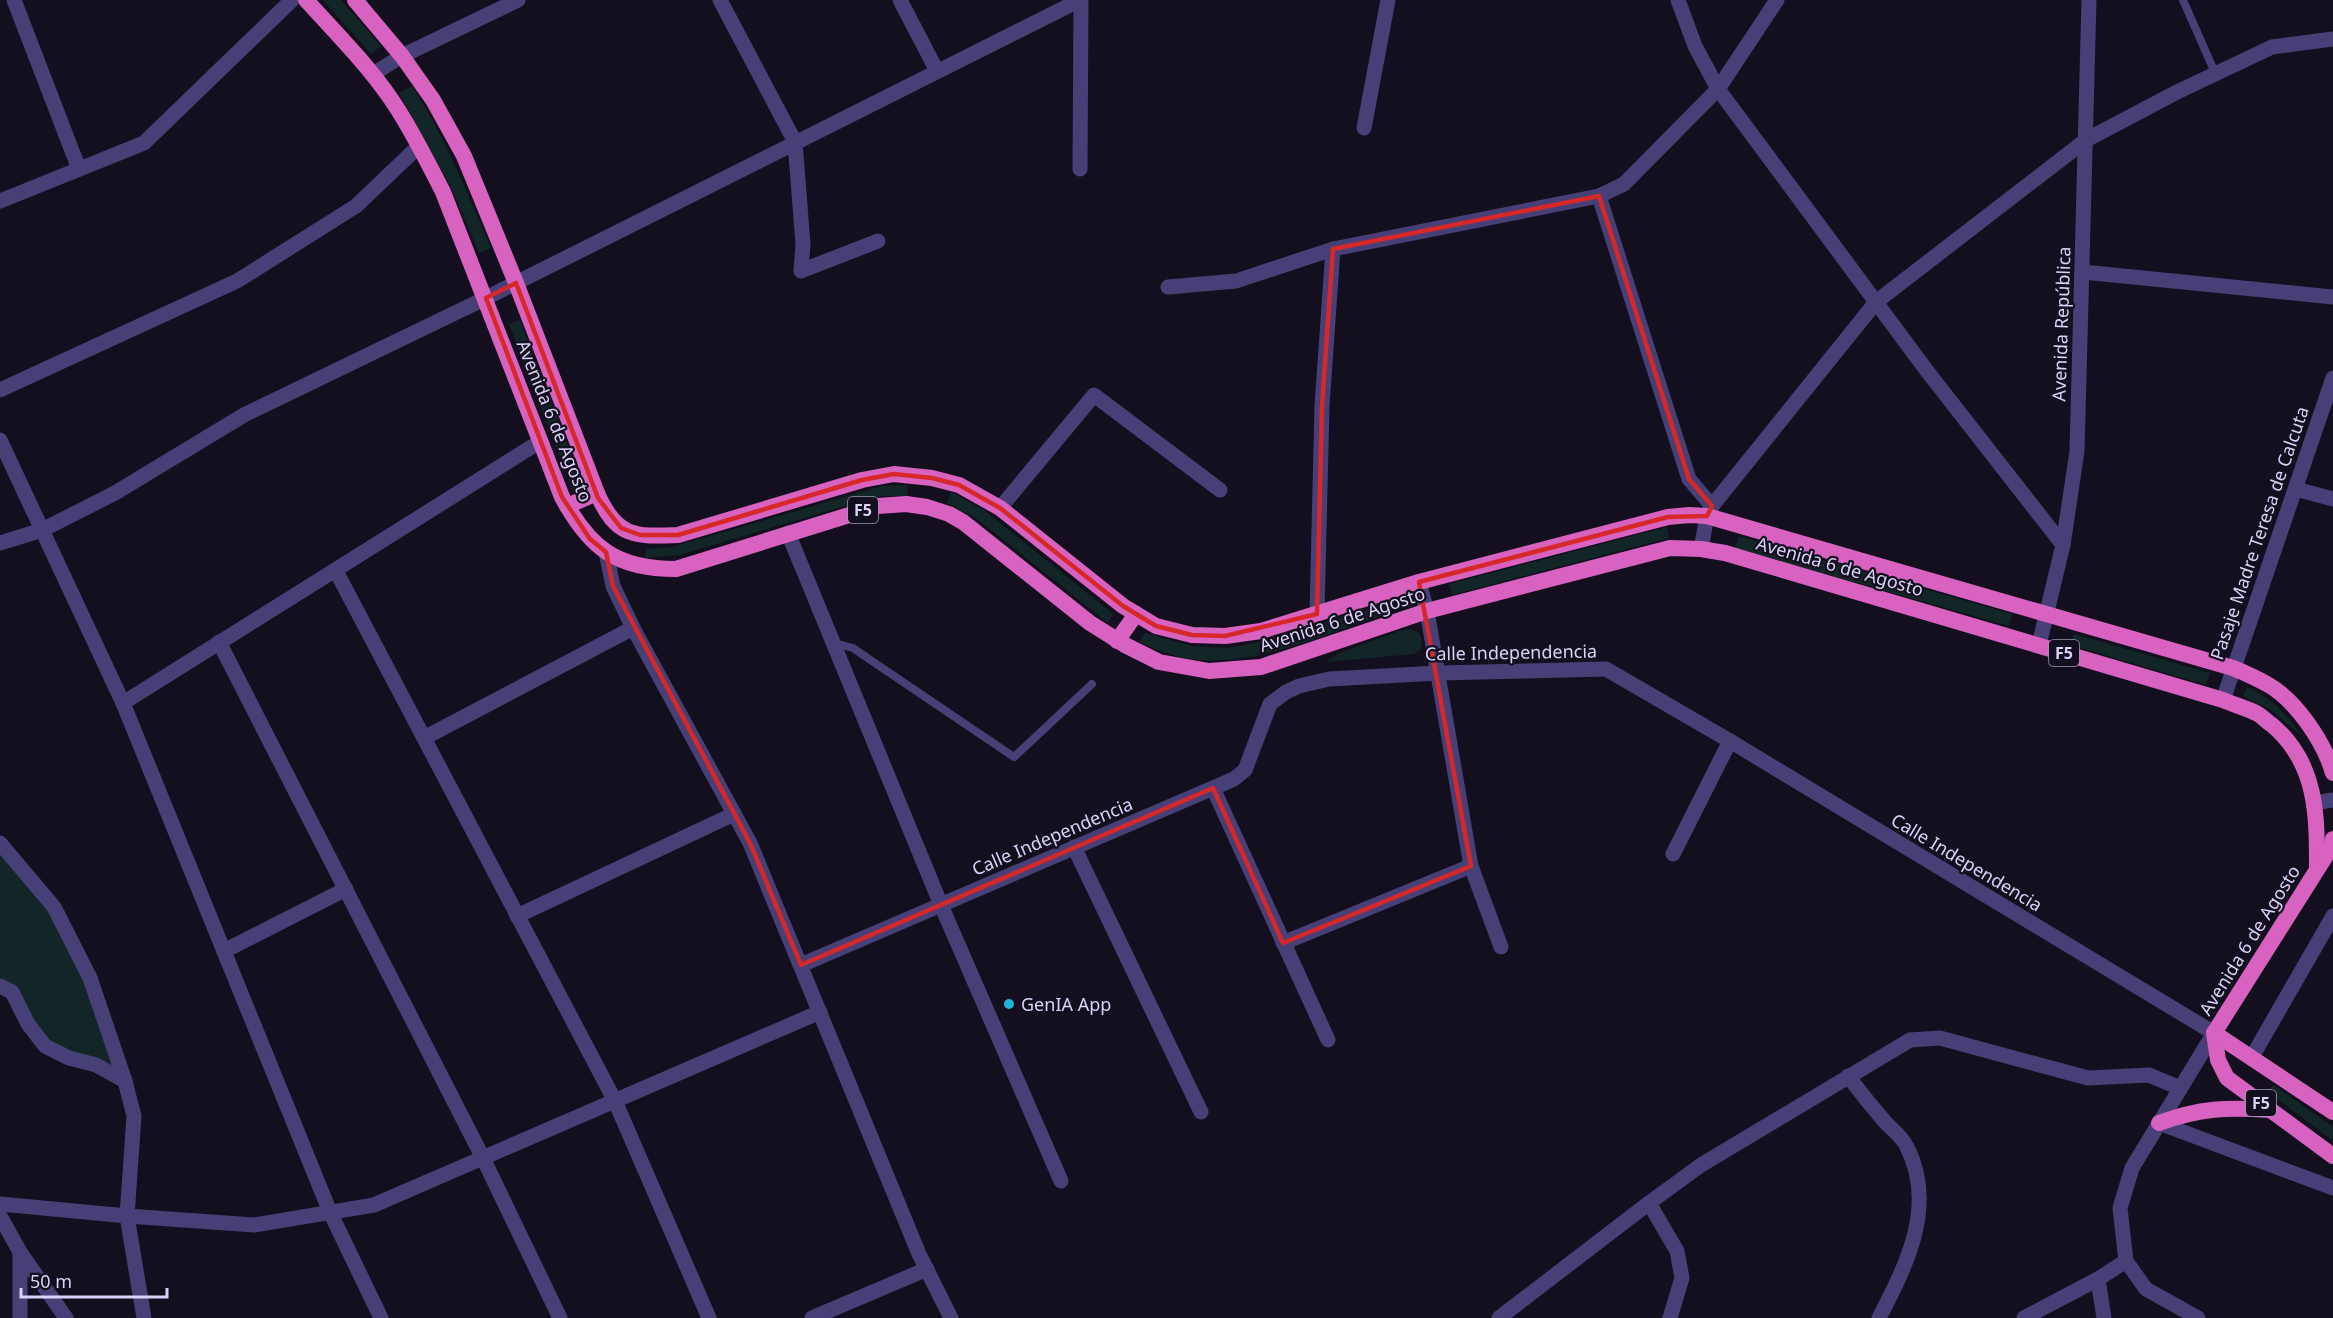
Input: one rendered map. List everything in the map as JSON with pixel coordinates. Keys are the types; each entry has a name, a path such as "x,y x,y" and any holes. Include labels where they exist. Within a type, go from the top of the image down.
{"highway":[{"name":"Avenida 6 de Agosto","path":"306,0 373,74 392,101 418,146 443,192 567,506 590,539 606,552 628,564 651,569 676,569 878,506 906,504 927,507 963,522 1090,623 1118,641 1159,662 1209,671 1261,666 1427,611 1670,548 1701,549 1725,553 2223,700 2258,714 2281,733 2300,756 2312,789 2317,824 2317,868"},
{"name":"Avenida 6 de Agosto","path":"355,0 402,56 433,100 464,156 597,493 612,520 629,533 678,535 862,480 894,474 932,478 959,485 1000,508 1123,606 1156,626 1192,635 1225,636 1261,631 1419,582 1668,518 1709,511 2234,668 2269,685 2295,708 2315,733 2333,773"},
{"path":"927,507 932,478"},
{"path":"567,506 597,493"},
{"path":"606,552 640,535"},
{"path":"1118,641 1136,614"},
{"name":"Avenida 6 de Agosto","path":"2333,839 2332,846 2214,1033 2218,1060 2227,1078 2333,1156"},
{"name":"Avenida 6 de Agosto","path":"2214,1033 2333,1112"},
{"path":"2159,1123 2183,1114 2214,1108 2270,1110"}],"street":[{"path":"14,0 79,169"},
{"path":"0,201 144,143 292,0"},
{"path":"373,74 402,56 518,0"},
{"path":"720,0 795,142 803,244 801,271 878,241"},
{"path":"900,0 937,71"},
{"path":"0,543 42,530 116,493 244,415 486,298 1081,0 1080,169"},
{"path":"1364,128 1388,0"},
{"path":"1678,0 1695,46 1718,89 1876,302 2063,545"},
{"path":"1168,287 1236,281 1333,249 1599,196 1624,184 1718,89 1777,0"},
{"name":"Avenida República","path":"2039,645 2063,545 2077,451 2089,0"},
{"path":"1701,549 1709,511 1876,302 2086,140 2177,92 2272,47 2333,39"},
{"path":"0,390 237,281 356,206 418,146"},
{"path":"1599,196 1689,479 1709,511"},
{"path":"1317,614 1322,406 1333,249"},
{"path":"2082,272 2333,297"},
{"name":"Pasaje Madre Teresa de Calcuta","path":"2223,700 2333,378"},
{"path":"1000,508 1094,395 1220,490"},
{"path":"0,440 123,703 330,1212 381,1318"},
{"path":"123,703 541,441"},
{"path":"2296,489 2333,499"},
{"path":"788,533 941,905 1061,1181"},
{"path":"606,552 613,586 633,628 750,843 927,1269 951,1318"},
{"path":"336,571 615,1101 708,1318"},
{"path":"1419,582 1427,611 1471,866 1501,947"},
{"path":"424,738 633,628"},
{"path":"219,642 483,1158 560,1318"},
{"name":"Calle Independencia","path":"801,965 1234,779 1245,770 1270,704 1299,686 1329,679 1438,673 1606,669 1730,741 2214,1033"},
{"path":"1673,854 1730,741"},
{"path":"1213,788 1328,1040"},
{"path":"2314,803 2333,800"},
{"path":"517,916 734,814"},
{"path":"0,843 54,907 90,978 125,1081 134,1116 127,1216 144,1318"},
{"path":"1074,847 1201,1113"},
{"path":"1283,943 1471,866"},
{"path":"224,951 346,889"},
{"path":"2252,1057 2333,916"},
{"path":"0,986 12,992 28,1024 45,1046 69,1058 96,1065 125,1081"},
{"path":"0,1204 254,1225 374,1205 820,1012"},
{"path":"2198,1318 2146,1289 2126,1261 2120,1208 2132,1168 2214,1033"},
{"path":"1500,1318 1701,1165 1910,1040 1940,1038 2088,1078 2149,1075 2180,1088"},
{"path":"1848,1076 1906,1146 1918,1177 1920,1210 1904,1269 1879,1318"},
{"path":"2159,1123 2333,1188"},
{"path":"1649,1203 1677,1251 1682,1278 1670,1318"},
{"path":"0,1216 20,1252 66,1318"},
{"path":"20,1252 20,1318"},
{"path":"2024,1318 2098,1279 2126,1261"},
{"path":"812,1318 927,1269"},
{"path":"2098,1279 2104,1318"}],"lane":[{"path":"2183,0 2216,75"},
{"path":"833,642 860,652 1014,757 1092,684"}],"highlighted area":[{"path":"1599,196 1689,479 1712,506 1707,516 1668,517 1419,582 1471,866 1283,943 1213,788 801,965 750,843 613,586 606,552 590,539 562,497 486,298 516,283 598,498 621,528 640,535 678,535 862,480 894,474 932,478 959,485 1000,508 1123,606 1156,626 1192,635 1225,636 1317,614 1322,406 1333,249"}],"green space":[{"path":"323,0 341,0 381,46 371,54"},
{"path":"412,86 445,145 491,248 479,253 450,185 399,93"},
{"path":"520,320 584,488 573,492 509,324"},
{"path":"907,485 908,496 879,496 679,555 645,558 646,549 672,547 882,486"},
{"path":"951,492 984,510 1113,614 1108,623 977,519 947,503"},
{"path":"1667,527 1669,538 1452,595 1449,584"},
{"path":"1739,536 2012,614 2009,626 1735,548"},
{"path":"1389,603 1392,612 1294,646 1242,658 1217,660 1185,658 1139,642 1145,633 1191,646 1227,648 1252,644"},
{"path":"1410,629 1418,632 1422,640 1421,649 1414,654 1325,662 1339,653"},
{"path":"2074,634 2210,673 2206,685 2071,645"},
{"path":"2247,687 2277,707 2301,735 2271,710 2243,696"},
{"path":"0,843 54,907 125,1081 45,1046 12,992 0,991"},
{"path":"2274,1085 2333,1127 2333,1141 2267,1091"}],"place":[{"name":"GenIA App","path":"1009,1004"}]}
